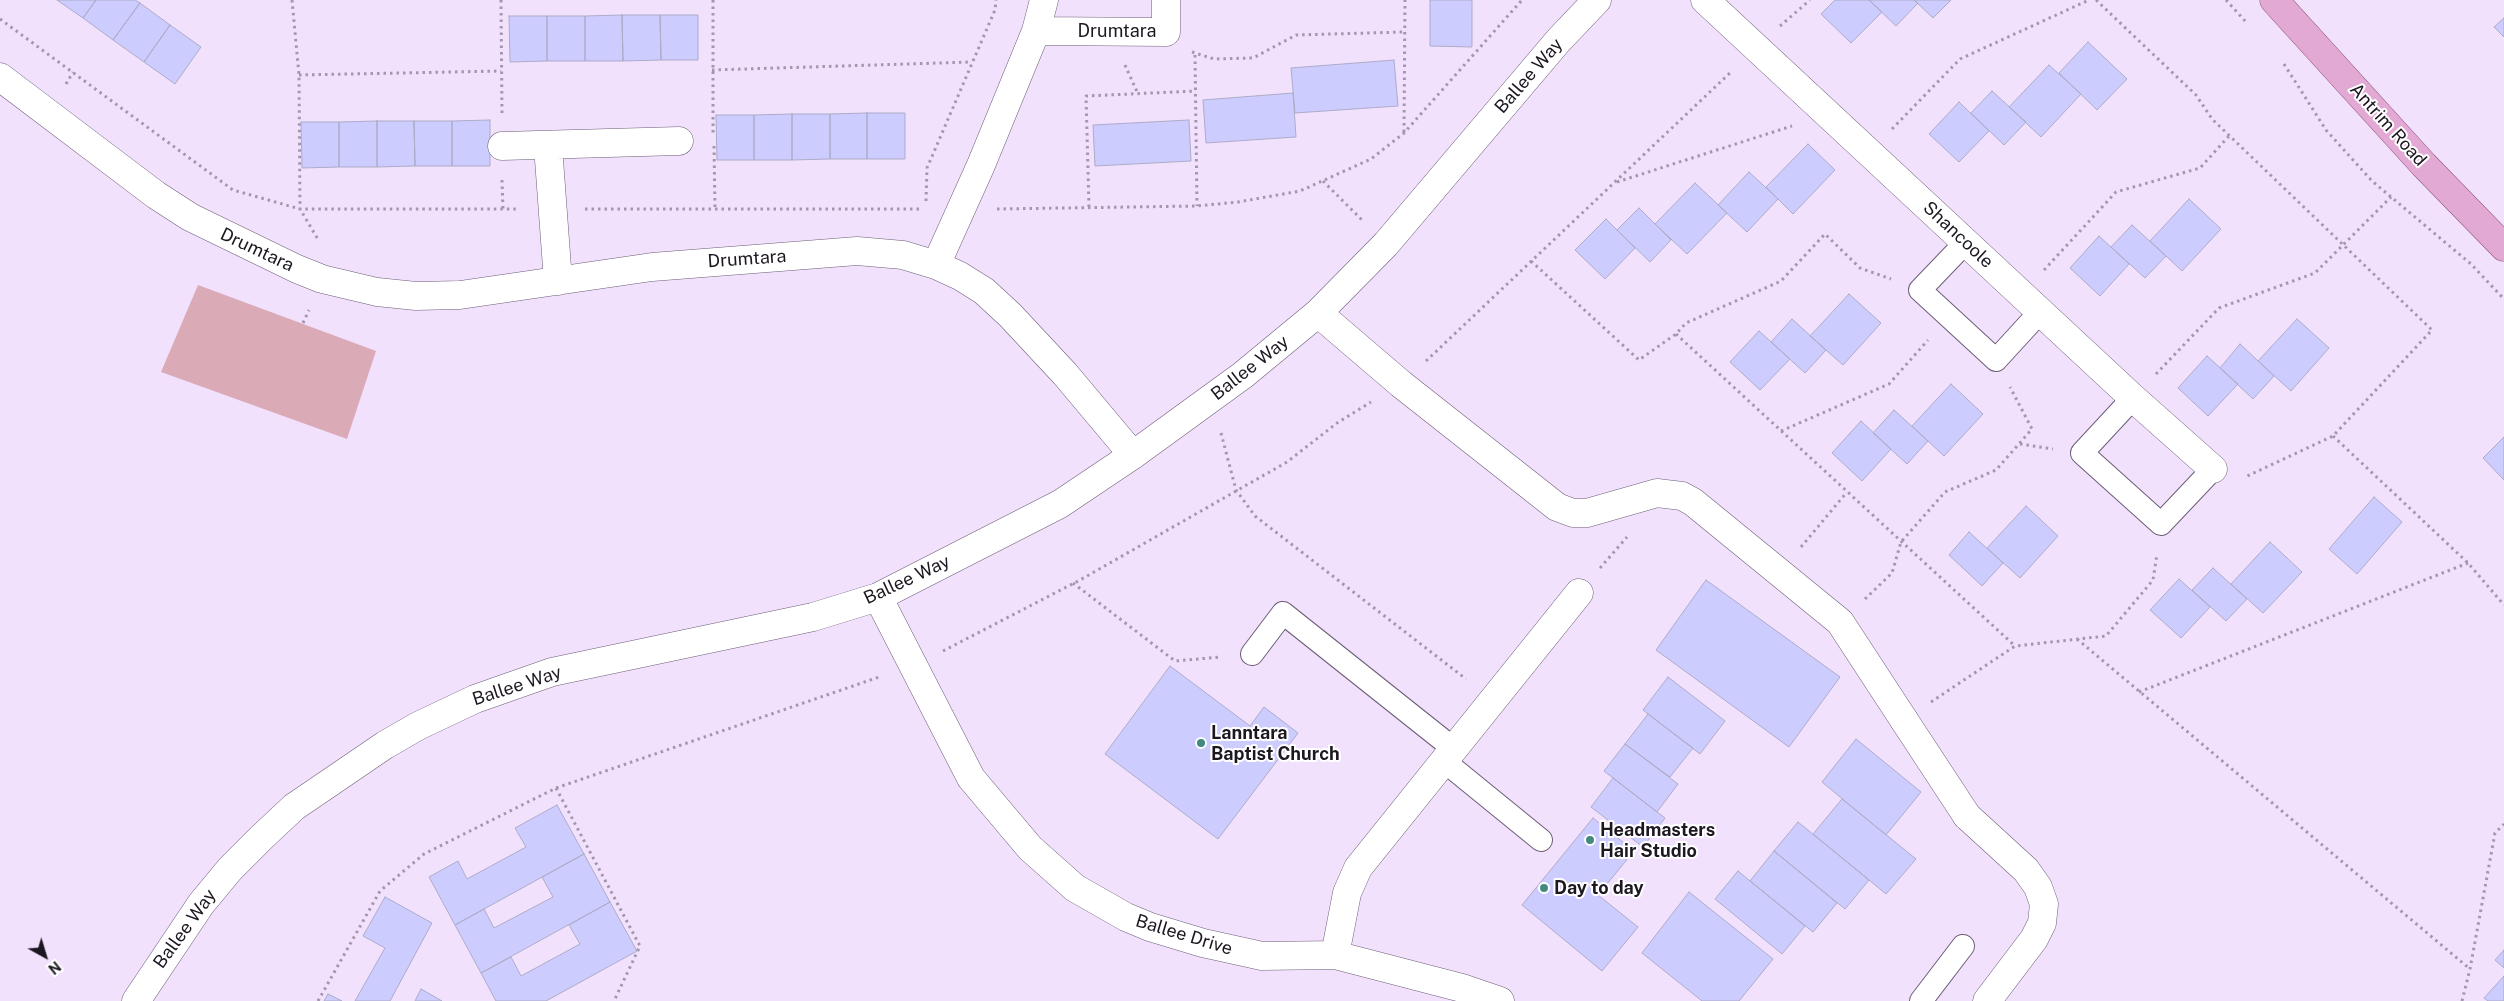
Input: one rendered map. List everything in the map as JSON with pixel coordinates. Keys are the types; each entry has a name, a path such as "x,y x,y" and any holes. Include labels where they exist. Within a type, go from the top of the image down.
{"main road":[{"name":"Antrim Road","path":"2274,0 2424,165 2504,247"}],"street":[{"path":"936,266 962,209 1036,31 1044,0"},
{"name":"Drumtara","path":"1036,31 1166,32 1166,0"},
{"name":"Ballee Way","path":"136,1001 201,904 230,868 294,807 385,745 418,726 490,693 552,672 813,617 878,597 1060,504 1133,455 1212,398 1318,312 1386,244 1558,42 1597,0"},
{"name":"Shancoole","path":"1705,0 2133,398 2213,469"},
{"name":"Drumtara","path":"0,77 172,207 268,257 322,279 377,292 416,296 460,295 691,263 857,252 903,255 936,266 960,276 984,291 1010,315 1065,374 1133,455"},
{"path":"502,146 679,141"},
{"path":"548,146 558,281"},
{"path":"1318,312 1401,384 1557,507 1573,512 1587,513 1651,494 1682,496 1729,530 1840,622 1967,816 2026,870 2038,887 2044,904 2042,923 2034,939 1987,1001"},
{"path":"1335,955 1347,892 1358,868 1579,593"},
{"name":"Ballee Drive","path":"878,597 971,778 1030,848 1075,888 1126,917 1150,927 1203,943 1262,956 1335,955 1462,988 1500,1001"}],"lane":[{"path":"1966,242 1920,290 1996,360 2031,303"},
{"path":"2133,398 2082,453 2161,524 2213,469"},
{"path":"1252,654 1284,613 1449,755 1541,840"},
{"path":"1921,1001 1963,946"}],"path":[{"path":"292,0 299,75 300,209"},
{"path":"501,0 503,209"},
{"path":"713,0 712,70 715,209"},
{"path":"0,19 233,190 300,209 926,209 927,168 995,10 996,0"},
{"path":"1404,133 1405,0"},
{"path":"962,209 1197,206 1238,202 1300,191 1371,159 1404,133 1522,0"},
{"path":"1870,153 1960,59 2089,0"},
{"path":"2096,0 2196,95 2212,119 2432,330 2333,436 2248,478 2213,469"},
{"path":"2226,0 2252,28"},
{"path":"1166,32 1195,55 1214,59 1253,58 1296,35 1404,32"},
{"path":"1195,55 1197,206"},
{"path":"2277,56 2326,130 2372,181 2471,264 2504,299"},
{"path":"712,70 971,62"},
{"path":"299,75 501,71"},
{"path":"1089,207 1086,96 1196,92"},
{"path":"1614,183 1829,115"},
{"path":"2031,303 2116,192 2200,168 2230,136"},
{"path":"1323,181 1386,244"},
{"path":"2133,398 2220,308 2315,273 2391,196"},
{"path":"1531,261 1639,360 1676,334 1686,323 1781,281 1825,234 1860,268 1920,290"},
{"path":"1781,431 1889,384 1949,316"},
{"path":"1676,334 2015,646"},
{"path":"1840,622 1892,573 1901,542 1945,492 1996,470 2032,429 1996,360"},
{"path":"1212,398 1236,490 1255,516 1493,700"},
{"path":"2333,436 2468,563 2504,605"},
{"path":"1781,572 1847,492"},
{"path":"1904,720 2015,646 2106,636 2152,580 2161,524"},
{"path":"1579,593 1628,536"},
{"path":"2139,692 2468,563"},
{"path":"1073,583 1175,661 1252,654"},
{"path":"2077,639 2470,969"},
{"path":"556,788 640,946 614,1001"},
{"path":"2462,1001 2470,969 2495,833 2504,824"}],"shaded area":[{"path":"198,285 376,351 347,439 161,372"}],"building":[{"path":"57,0 96,0 83,18"},
{"path":"96,0 135,0 140,3 113,40 83,18"},
{"path":"1430,0 1472,0 1472,47 1430,46"},
{"path":"1835,0 1869,0 1882,12 1851,43 1821,14"},
{"path":"1869,0 1914,0 1918,3 1896,26"},
{"path":"1914,0 1951,0 1933,18"},
{"path":"140,3 170,25 144,62 113,40"},
{"path":"622,15 623,61 585,61 585,16"},
{"path":"622,15 660,15 661,60 623,61"},
{"path":"660,15 698,15 698,60 661,60"},
{"path":"509,16 547,16 547,61 510,62"},
{"path":"547,16 585,16 585,61 547,61"},
{"path":"2504,18 2504,37 2494,27"},
{"path":"170,25 201,47 175,84 144,62"},
{"path":"2088,42 2127,79 2097,110 2059,73"},
{"path":"1394,60 1398,106 1295,113 1291,68"},
{"path":"2049,65 2081,94 2041,137 2009,107"},
{"path":"1992,91 2026,122 2004,145 1971,113"},
{"path":"1293,93 1296,137 1206,143 1203,100"},
{"path":"1959,102 1989,131 1959,162 1929,134"},
{"path":"867,113 867,159 830,159 830,114"},
{"path":"867,113 905,113 905,159 867,159"},
{"path":"792,114 792,160 754,160 754,115"},
{"path":"792,114 830,114 830,159 792,160"},
{"path":"716,115 754,115 754,160 717,160"},
{"path":"490,120 490,166 452,166 452,121"},
{"path":"1189,120 1191,161 1095,166 1093,125"},
{"path":"377,121 377,167 339,167 339,122"},
{"path":"377,121 414,121 415,166 377,167"},
{"path":"414,121 452,121 452,166 415,166"},
{"path":"301,122 339,122 339,167 302,168"},
{"path":"1808,144 1835,170 1793,214 1766,187"},
{"path":"1749,172 1778,199 1747,232 1718,205"},
{"path":"1695,183 1727,213 1687,254 1655,224"},
{"path":"2189,199 2221,229 2182,271 2150,241"},
{"path":"1639,208 1671,240 1650,262 1617,230"},
{"path":"1606,219 1635,248 1605,279 1575,250"},
{"path":"2132,225 2166,256 2145,278 2111,247"},
{"path":"2099,236 2129,264 2100,296 2070,268"},
{"path":"1849,294 1881,323 1843,365 1810,336"},
{"path":"1792,319 1826,350 1805,373 1771,342"},
{"path":"2297,319 2329,348 2291,391 2258,361"},
{"path":"1759,331 1790,359 1760,390 1730,362"},
{"path":"2240,344 2274,376 2253,399 2220,368"},
{"path":"2207,356 2238,384 2208,416 2178,388"},
{"path":"1951,384 1983,414 1944,456 1912,426"},
{"path":"1894,410 1928,441 1907,464 1873,433"},
{"path":"1861,421 1891,449 1862,481 1832,453"},
{"path":"2504,437 2504,480 2483,458"},
{"path":"2374,497 2402,522 2357,574 2329,549"},
{"path":"2026,506 2058,536 2020,578 1987,548"},
{"path":"1969,532 2003,563 1982,586 1949,555"},
{"path":"2270,542 2302,572 2263,613 2231,584"},
{"path":"2213,568 2247,599 2226,621 2192,590"},
{"path":"2179,579 2210,607 2181,638 2150,610"},
{"path":"1706,580 1840,677 1789,747 1656,650"},
{"name":"Lanntara Baptist Church","path":"1170,666 1250,726 1264,707 1298,733 1218,839 1105,754"},
{"path":"1668,677 1725,721 1700,754 1643,710"},
{"path":"1648,714 1693,748 1670,777 1625,744"},
{"path":"1856,739 1921,792 1886,835 1822,782"},
{"path":"1625,744 1678,784 1657,812 1604,771"},
{"path":"1613,778 1665,818 1643,847 1591,807"},
{"path":"1842,799 1916,859 1886,894 1813,834"},
{"path":"557,805 584,854 455,925 429,877 458,861 467,879 526,847 515,828"},
{"path":"1593,818 1634,851 1598,895 1638,927 1602,971 1522,905"},
{"path":"1798,822 1869,880 1845,909 1774,851"},
{"path":"1774,851 1837,903 1813,932 1750,881"},
{"path":"584,854 610,902 481,973 455,925 484,909 494,928 553,897 542,877"},
{"path":"1738,871 1805,926 1782,954 1715,899"},
{"path":"1689,892 1773,959 1739,1001 1702,1001 1642,953"},
{"path":"385,897 432,923 390,1001 355,1001 385,948 363,936"},
{"path":"610,902 637,951 546,1001 496,1001 481,973 511,957 521,976 580,944 569,925"},
{"path":"2504,950 2504,968 2495,960"},
{"path":"2504,976 2504,1001 2488,1001 2484,998"},
{"path":"421,989 442,1001 415,1001"},
{"path":"328,994 342,1001 324,1001"}],"place":[{"name":"Lanntara Baptist Church","path":"1201,743"},
{"name":"Headmasters Hair Studio","path":"1590,840"},
{"name":"Day to day","path":"1544,888"}]}
